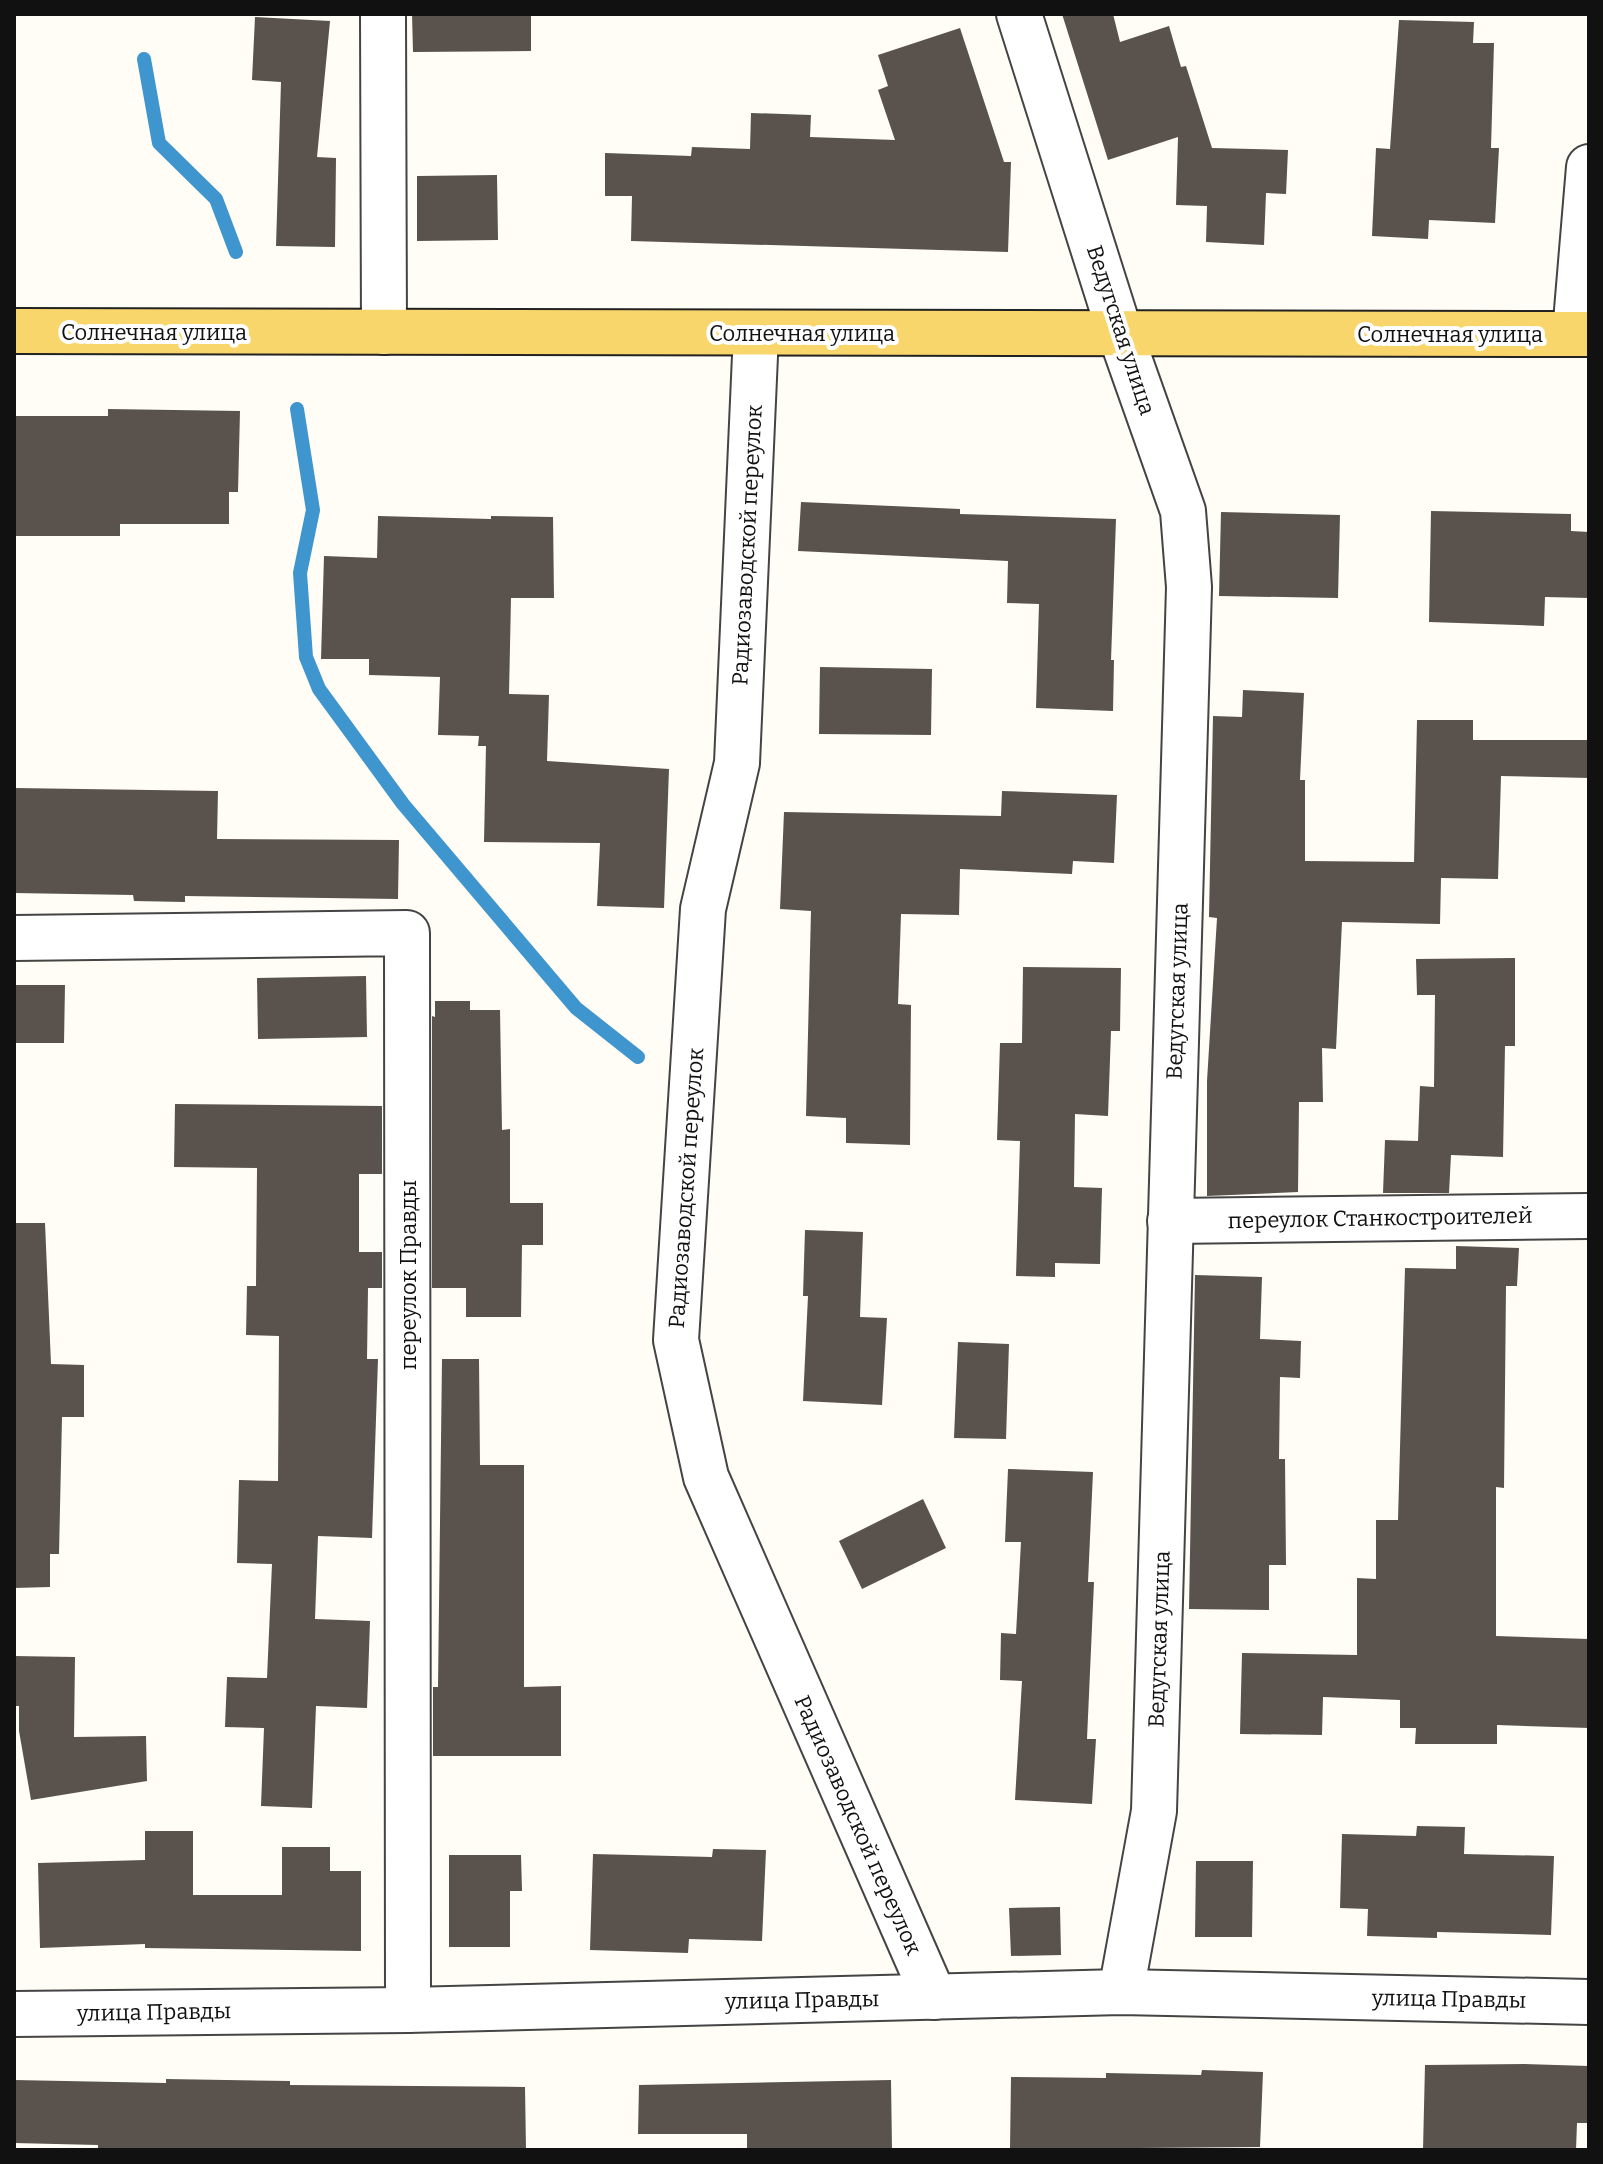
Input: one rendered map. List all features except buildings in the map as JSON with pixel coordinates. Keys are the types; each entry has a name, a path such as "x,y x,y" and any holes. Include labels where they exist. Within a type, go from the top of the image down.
{"main road":[{"name":"Солнечная улица","path":"14,331 1582,334"}],"street":[{"path":"383,14 384,332"},
{"name":"Ведугская улица","path":"1019,14 1120,333 1183,511 1189,587 1154,1811 1121,1992"},
{"path":"1582,334 1589,167"},
{"name":"Радиозаводской переулок","path":"756,333 737,763 703,909 676,1340 706,1477 934,1997"},
{"name":"переулок Правды","path":"14,938 407,933 408,2010"},
{"name":"переулок Станкостроителей","path":"1170,1221 1589,1216"},
{"name":"улица Правды","path":"14,2014 408,2010 1121,1992 1589,2002"}],"waterway":[{"path":"144,59 159,143 216,199 236,252"},
{"path":"297,409 313,510 300,573 306,657 319,689 403,804 576,1008 638,1057"}]}
